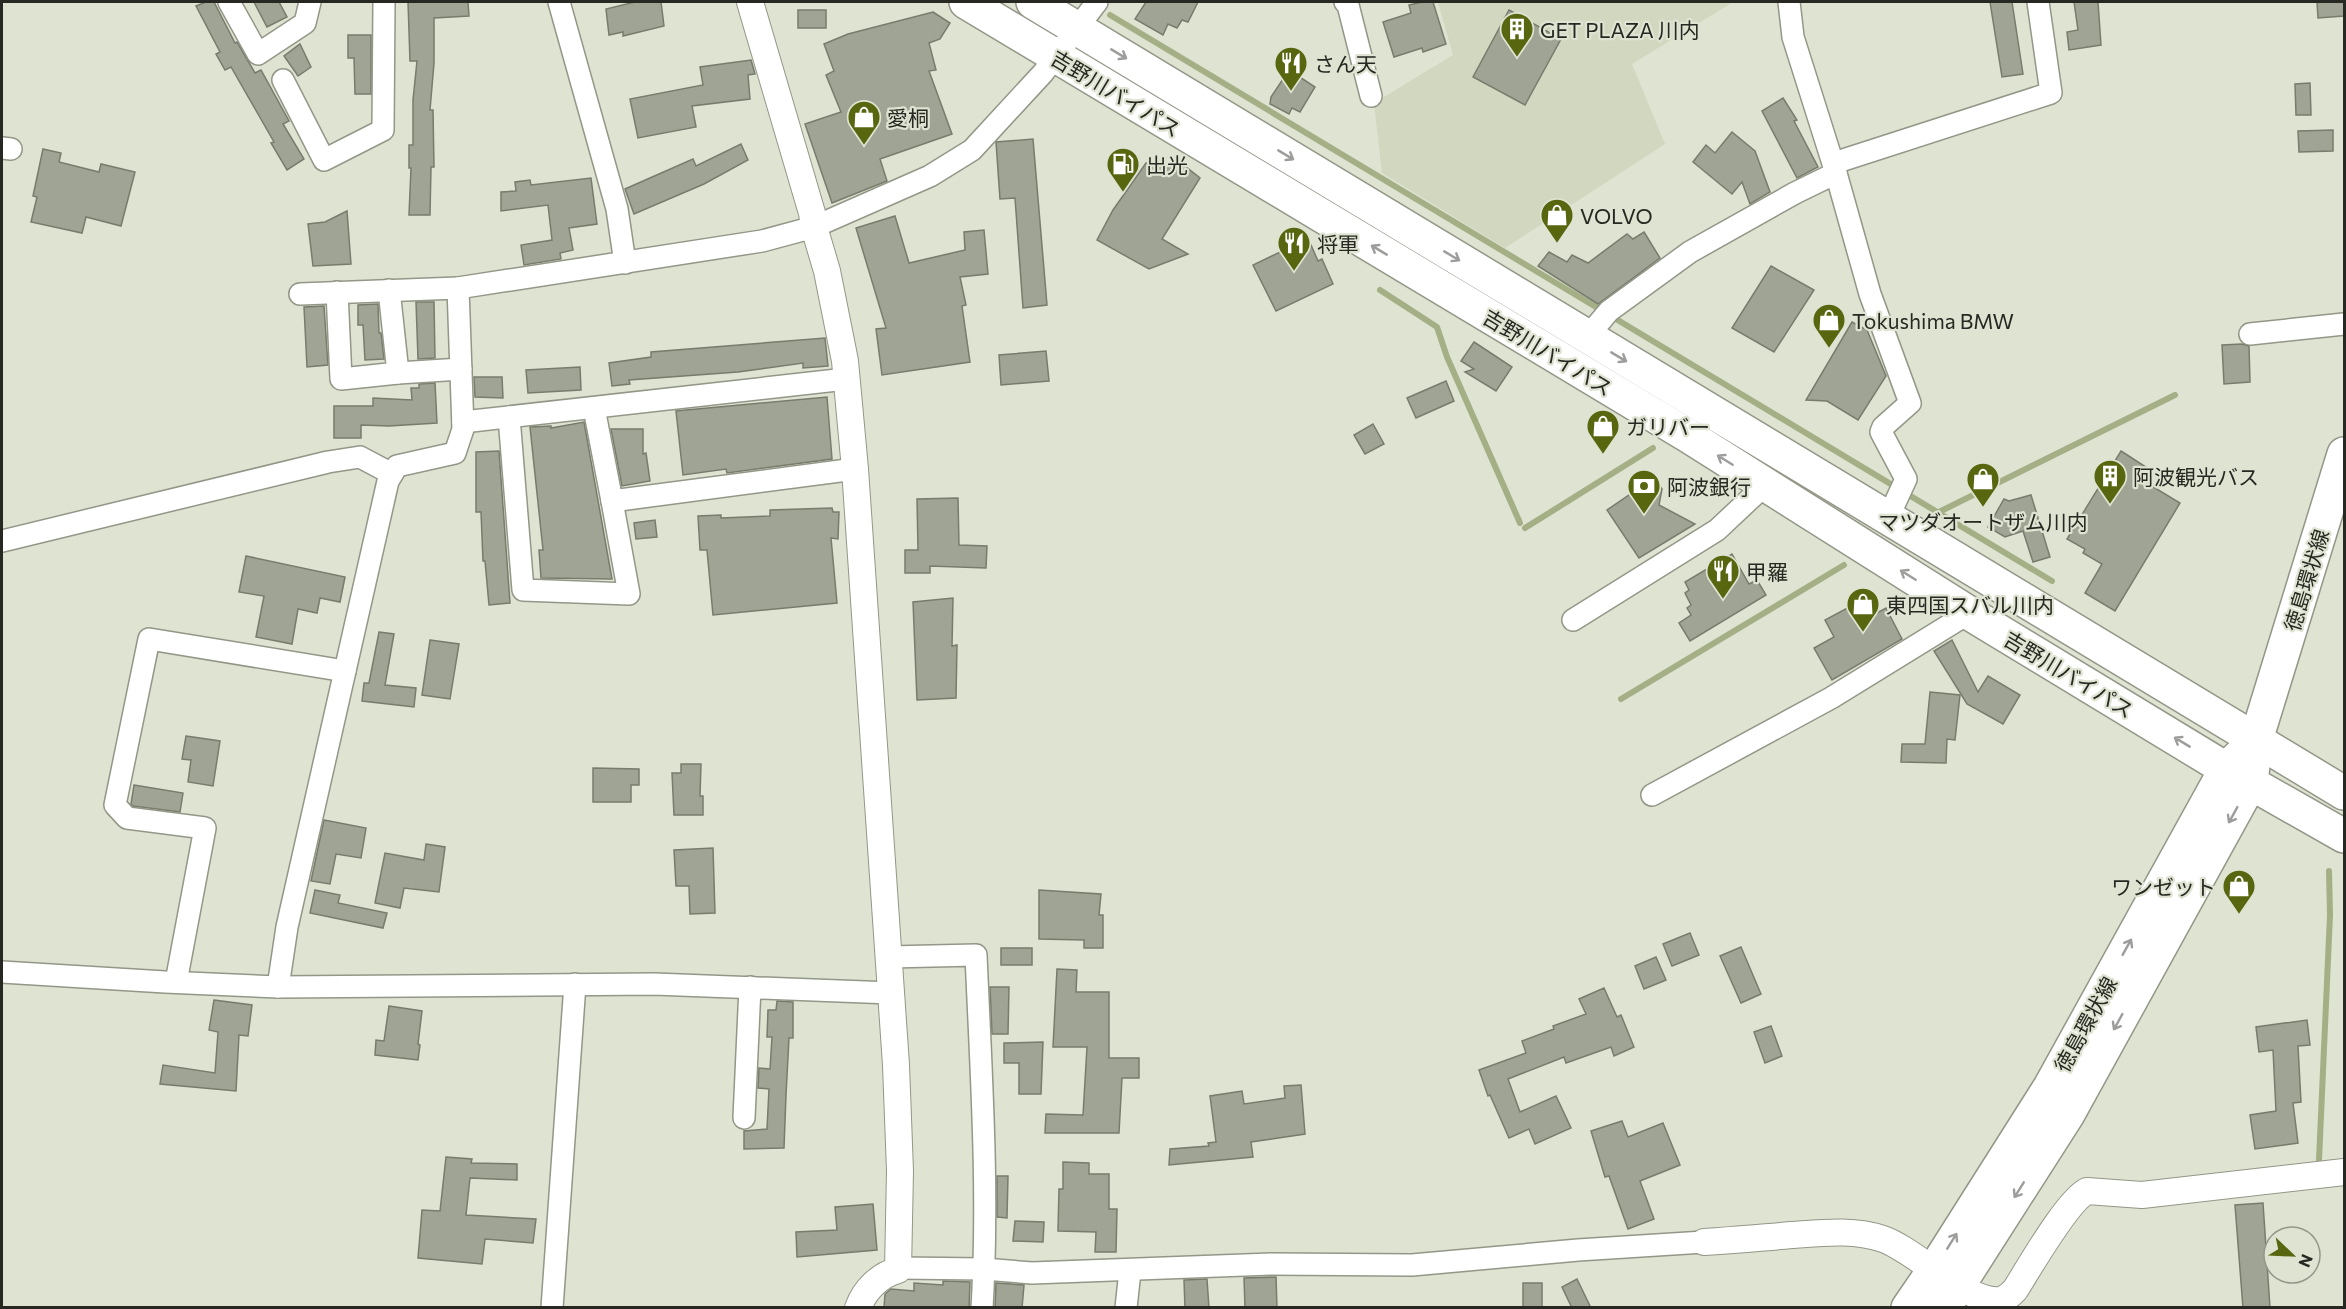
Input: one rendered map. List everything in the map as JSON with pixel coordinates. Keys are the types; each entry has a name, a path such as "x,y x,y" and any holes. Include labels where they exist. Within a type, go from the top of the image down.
{"main road":[{"name":"吉野川バイパス","path":"966,2 1597,381 1969,613 2344,836"},
{"name":"吉野川バイパス","path":"1033,2 1077,29 1600,322 1897,498 2256,740 2344,793"},
{"name":"徳島環状線","path":"1908,1308 1946,1288 2067,1114 2256,740 2344,454"}],"street":[{"path":"229,2 258,54 305,23 310,2"},
{"path":"283,80 324,160 383,130 384,2"},
{"path":"559,2 617,209 625,263"},
{"path":"750,2 812,213 827,271 845,361 855,469 889,957 900,1171 899,1268"},
{"path":"300,294 458,288 762,241 814,227 930,176 972,150 1056,57 1097,2"},
{"path":"1345,2 1348,5 1371,96"},
{"path":"1789,2 1793,37 1835,168 1870,294 1910,403 1883,427 1881,432 1906,479 1897,498"},
{"path":"1600,322 1690,252 1835,168 2051,93 2038,2"},
{"path":"279,987 287,927 388,481 397,466 455,453 463,429 458,288"},
{"path":"389,290 398,373"},
{"path":"337,292 340,379 461,369"},
{"path":"2250,334 2344,324"},
{"path":"463,422 846,379"},
{"path":"509,417 523,590 629,594 594,408"},
{"path":"2,541 328,462 360,458 392,474"},
{"path":"612,501 855,469"},
{"path":"1573,620 1717,530 1765,485"},
{"path":"1652,795 1831,699 1969,613"},
{"path":"176,982 206,828 127,818 115,805 149,639 345,670"},
{"path":"889,957 976,955 983,1108 984,1269 982,1308"},
{"path":"2,972 279,987 575,984 750,987 891,993"},
{"path":"552,1308 575,984"},
{"path":"744,1118 750,987"},
{"path":"858,1308 874,1283 887,1273 899,1268 984,1269 1032,1273 1271,1264 1412,1265 1839,1232 1868,1235 1895,1244 1946,1288 1999,1300 2007,1298 2015,1290 2069,1208 2080,1194 2087,1191 2142,1196 2344,1172"},
{"path":"1126,1308 1130,1271"}],"shaded area":[{"path":"1438,2 1733,2 1632,64 1665,144 1505,248 1382,173 1374,103 1453,55"}],"building":[{"path":"214,2 235,43 237,42 255,73 261,70 289,121 283,124 304,159 287,170 271,143 274,142 231,67 225,70 216,54 220,52 196,6"},
{"path":"254,2 279,2 287,17 267,27"},
{"path":"408,2 468,2 469,16 434,18 434,63 430,110 433,110 434,167 431,167 430,215 409,215 411,168 409,168 409,145 413,145 413,100 417,61 410,61"},
{"path":"635,2 661,2 664,26 623,36 623,32 609,35 606,9"},
{"path":"1146,2 1198,2 1188,22 1182,20 1177,28 1168,24 1163,35 1135,19"},
{"path":"1433,2 1446,44 1423,52 1422,48 1394,57 1383,22 1411,13 1409,5"},
{"path":"1990,2 2012,2 2023,74 2002,77"},
{"path":"2074,2 2098,2 2101,45 2069,50 2067,32 2078,30"},
{"path":"2317,2 2344,2 2344,16 2318,18"},
{"path":"798,10 826,10 826,28 798,28"},
{"name":"GET PLAZA 川内","path":"1509,10 1561,39 1525,105 1473,77"},
{"path":"933,12 950,23 940,39 929,43 936,70 929,71 952,134 880,159 887,181 832,203 805,124 841,112 826,75 834,71 824,44 848,34"},
{"path":"348,35 371,35 371,94 355,94 354,58 348,58"},
{"path":"300,44 311,67 298,76 284,56"},
{"path":"751,60 755,74 748,75 750,99 692,106 696,127 638,138 630,99 703,85 700,67"},
{"name":"さん天","path":"1289,70 1315,87 1300,112 1292,108 1289,114 1270,104 1271,97"},
{"path":"2310,83 2311,115 2296,115 2295,84"},
{"path":"1783,98 1797,120 1794,121 1818,167 1797,178 1762,111"},
{"path":"2333,130 2333,151 2299,152 2298,131"},
{"path":"1732,132 1755,151 1770,192 1750,204 1742,182 1732,194 1693,162 1706,145 1715,153"},
{"path":"1033,139 1047,305 1023,308 1015,198 1000,199 996,142"},
{"path":"741,144 748,160 704,184 634,214 625,189 693,159 696,166"},
{"path":"43,149 61,153 59,162 99,172 101,164 135,172 121,226 86,217 82,233 31,222 37,197 33,196"},
{"path":"1146,163 1181,163 1200,178 1162,239 1188,254 1149,269 1097,240 1113,210"},
{"path":"591,178 597,224 569,228 573,250 560,253 561,259 524,265 521,245 552,240 548,205 501,211 501,192 516,191 515,182 530,180 531,185"},
{"path":"347,211 351,264 313,266 308,224 325,222"},
{"path":"895,216 909,263 965,250 964,232 984,230 988,274 960,277 966,305 962,306 970,362 882,375 876,329 886,328 856,228"},
{"path":"1644,232 1660,258 1598,304 1538,266 1549,252 1567,262 1572,255 1588,263 1627,234 1633,239"},
{"path":"1301,242 1303,249 1311,245 1318,261 1322,259 1333,284 1276,311 1253,265"},
{"path":"1771,266 1814,290 1774,352 1732,328"},
{"path":"416,302 434,302 435,358 418,359"},
{"path":"378,304 379,333 381,333 384,359 365,360 363,325 358,325 358,305"},
{"path":"324,306 328,365 307,367 304,307"},
{"path":"1852,322 1867,330 1886,376 1858,420 1827,401 1806,400"},
{"path":"825,338 828,366 803,368 803,363 738,372 629,380 630,384 612,386 609,363 651,357 651,352"},
{"path":"1474,342 1512,367 1496,391 1465,372 1474,369 1461,361"},
{"path":"2222,345 2249,346 2250,382 2224,384"},
{"path":"1046,351 1049,381 1001,385 999,355"},
{"path":"580,367 581,390 528,393 526,370"},
{"path":"474,377 502,377 503,398 475,397"},
{"path":"1446,381 1454,401 1416,418 1407,398"},
{"path":"435,383 437,423 361,425 361,438 334,438 334,406 373,406 373,398 412,400 411,388 419,388 419,384"},
{"path":"827,397 832,459 727,473 726,469 683,475 676,411"},
{"path":"584,422 612,579 541,578 539,550 543,550 530,427 551,426 551,428"},
{"path":"1373,424 1384,444 1365,454 1354,435"},
{"path":"611,429 643,429 643,454 646,453 650,481 622,486"},
{"path":"499,451 510,603 489,605 485,561 483,561 481,512 476,512 476,452"},
{"path":"2121,451 2152,471 2145,482 2180,503 2115,611 2085,593 2102,564 2083,553 2085,549 2067,539"},
{"name":"阿波銀行","path":"1654,478 1662,489 1659,505 1695,524 1639,558 1607,510"},
{"path":"2031,495 2050,557 2033,562 2023,531 2005,537 1988,527 2004,499 2009,501"},
{"path":"958,498 959,545 987,546 986,568 930,566 930,573 905,573 905,550 918,550 917,499"},
{"path":"832,508 833,512 839,512 838,539 831,538 837,603 713,615 707,550 700,550 698,516 721,515 721,518 770,516 770,510"},
{"path":"655,520 657,537 636,539 634,523"},
{"name":"甲羅","path":"1732,554 1749,584 1757,580 1766,595 1690,641 1679,623 1691,615 1687,608 1691,605 1685,593 1689,590 1685,582"},
{"path":"246,556 345,577 340,602 320,598 317,613 298,609 292,644 256,637 264,596 239,592"},
{"path":"1868,597 1877,613 1886,608 1902,639 1832,680 1814,648 1834,637 1825,620"},
{"path":"953,598 952,646 957,645 956,698 917,700 913,602"},
{"path":"379,632 394,634 385,685 416,688 414,707 362,701 364,683 369,683"},
{"path":"430,640 459,644 450,699 422,695"},
{"path":"1952,640 1978,692 1988,676 2020,695 2003,724 1967,704 1934,651"},
{"path":"1930,692 1960,695 1955,740 1947,739 1946,763 1901,762 1902,744 1925,744"},
{"path":"186,736 220,741 213,786 188,782 191,760 182,759"},
{"path":"681,764 701,764 700,796 703,796 703,815 674,815 672,773 681,773"},
{"path":"593,768 639,769 639,785 631,785 631,802 593,802"},
{"path":"134,785 183,793 180,812 133,806 131,804"},
{"path":"324,820 366,828 361,858 336,854 330,884 311,881"},
{"path":"426,844 445,847 439,892 404,888 400,908 375,903 385,853 424,860"},
{"path":"713,848 715,913 690,914 689,886 676,886 674,850"},
{"path":"315,890 340,895 338,903 387,913 383,928 310,913"},
{"path":"1039,890 1101,894 1099,915 1103,915 1103,948 1084,948 1084,940 1039,939"},
{"path":"1690,933 1699,955 1672,966 1663,944"},
{"path":"1741,947 1761,994 1741,1003 1720,956"},
{"path":"1001,948 1032,948 1032,965 1001,965"},
{"path":"1656,957 1666,980 1644,989 1635,966"},
{"path":"1057,969 1077,970 1076,992 1109,992 1109,1058 1139,1058 1139,1078 1122,1078 1119,1133 1045,1133 1046,1114 1083,1115 1087,1047 1053,1047"},
{"path":"990,987 1009,987 1008,1034 992,1034"},
{"path":"1604,988 1617,1017 1621,1015 1634,1047 1614,1056 1611,1047 1566,1063 1564,1057 1508,1079 1520,1112 1556,1096 1571,1128 1535,1144 1529,1129 1509,1138 1490,1095 1488,1096 1479,1070 1526,1053 1522,1041 1586,1014 1579,999"},
{"path":"214,1000 252,1005 248,1036 239,1035 236,1091 160,1084 163,1065 215,1073 218,1032 209,1030"},
{"path":"777,1001 793,1002 793,1038 789,1038 784,1148 744,1149 744,1131 767,1129 769,1089 758,1088 759,1068 770,1069 772,1037 767,1037 768,1010 776,1010"},
{"path":"389,1006 422,1011 418,1060 375,1055 376,1040 384,1041"},
{"path":"2307,1020 2310,1045 2298,1046 2301,1102 2293,1103 2298,1143 2255,1149 2250,1115 2276,1111 2273,1050 2259,1052 2256,1027"},
{"path":"1771,1026 1782,1056 1765,1063 1754,1032"},
{"path":"1043,1042 1041,1094 1019,1094 1019,1063 1004,1063 1004,1043"},
{"path":"1301,1085 1305,1134 1251,1142 1253,1157 1169,1165 1170,1149 1209,1146 1208,1143 1216,1142 1210,1096 1242,1091 1244,1104 1285,1098 1284,1086"},
{"path":"1622,1121 1628,1137 1663,1123 1680,1165 1640,1181 1654,1219 1628,1229 1609,1176 1605,1177 1591,1131"},
{"path":"446,1157 472,1159 471,1163 517,1164 517,1180 470,1178 466,1215 536,1219 533,1243 485,1239 482,1264 418,1258 422,1210 440,1211"},
{"path":"1063,1162 1089,1163 1089,1174 1109,1174 1109,1209 1117,1209 1116,1252 1095,1252 1096,1232 1058,1231 1059,1189 1063,1189"},
{"path":"997,1176 1008,1176 1007,1218 997,1217"},
{"path":"2263,1203 2262,1285 2268,1285 2270,1308 2243,1308 2235,1205"},
{"path":"873,1204 877,1250 797,1257 796,1232 837,1230 835,1207"},
{"path":"1015,1221 1044,1222 1043,1242 1013,1241"},
{"path":"1276,1277 1277,1308 1245,1308 1244,1278"},
{"path":"1207,1279 1209,1308 1185,1308 1184,1280"},
{"path":"1577,1279 1591,1308 1572,1308 1562,1287"},
{"path":"943,1281 970,1282 969,1308 884,1308 885,1294 891,1289 914,1291 914,1283 943,1285"},
{"path":"996,1283 1024,1285 1022,1308 995,1308"},
{"path":"1523,1283 1542,1283 1542,1308 1523,1308"}],"waterway":[{"path":"1110,15 2052,581"},
{"path":"1380,290 1437,327 1447,357 1520,523"},
{"path":"1939,512 2175,395"},
{"path":"1525,528 1653,448"},
{"path":"1621,699 1844,565"},
{"path":"2319,1160 2330,915 2329,871"}],"place":[{"name":"GET PLAZA 川内","path":"1517,58"},
{"name":"さん天","path":"1291,92"},
{"name":"愛桐","path":"864,146"},
{"name":"出光","path":"1123,193"},
{"name":"VOLVO","path":"1557,244"},
{"name":"将軍","path":"1294,272"},
{"name":"Tokushima BMW","path":"1829,349"},
{"name":"ガリバー","path":"1603,455"},
{"name":"阿波観光バス","path":"2110,505"},
{"name":"マツダオートザム川内","path":"1983,508"},
{"name":"阿波銀行","path":"1644,515"},
{"name":"甲羅","path":"1723,600"},
{"name":"東四国スバル川内","path":"1863,633"},
{"name":"ワンゼット","path":"2239,915"}]}
